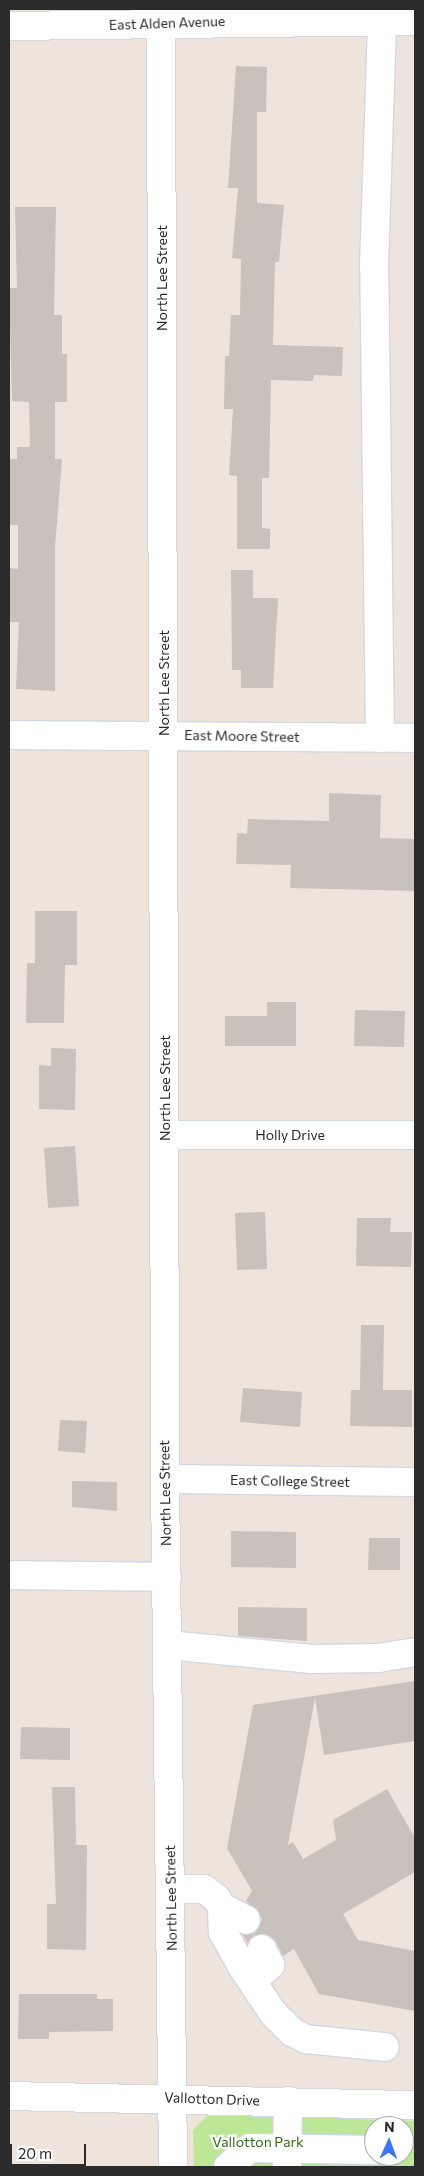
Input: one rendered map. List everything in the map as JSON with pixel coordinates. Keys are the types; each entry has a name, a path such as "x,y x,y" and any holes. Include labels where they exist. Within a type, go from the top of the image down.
{"street":[{"name":"East Alden Avenue","path":"9,26 161,17 415,21"},
{"name":"North Lee Street","path":"161,17 165,1135 164,1480 174,2097 173,2167"},
{"path":"380,738 374,266 382,21"},
{"name":"East Moore Street","path":"9,735 164,734 415,738"},
{"name":"Holly Drive","path":"165,1135 415,1135"},
{"name":"East College Street","path":"164,1480 415,1482"},
{"path":"9,1575 167,1577"},
{"path":"168,1645 311,1658 378,1658 415,1652"},
{"path":"171,1889 204,1889 222,1907 246,1920"},
{"path":"222,1907 223,1932 273,2013 306,2039 385,2047"},
{"path":"252,1980 270,1965 262,1949"},
{"name":"Vallotton Drive","path":"9,2096 174,2097 288,2101 386,2115 415,2106"},
{"path":"287,2158 288,2101"},
{"path":"228,2167 250,2148 287,2158 364,2151"}],"green space":[{"name":"Vallotton Park","path":"209,2114 364,2119 364,2166 414,2166 415,2121 415,2167 194,2167 193,2130"}],"building":[{"path":"236,66 267,67 266,112 257,112 257,203 284,205 279,262 275,262 273,345 343,347 342,376 314,375 313,381 271,380 269,478 262,478 262,528 270,529 270,549 237,549 237,476 229,475 233,409 224,409 225,356 229,356 231,315 240,315 241,259 232,258 238,188 228,188"},
{"path":"15,207 56,207 54,315 62,315 62,354 67,354 67,402 55,402 55,459 62,459 55,548 55,691 16,689 19,622 10,622 9,611 9,568 18,569 18,525 10,525 9,459 17,459 17,447 30,447 29,402 12,401 9,288 17,288"},
{"path":"231,570 253,570 253,598 278,598 273,688 241,688 241,670 232,670"},
{"path":"329,793 381,795 380,838 415,839 415,891 290,888 291,865 236,864 237,833 247,834 248,819 329,821"},
{"path":"35,911 77,911 77,965 65,965 64,1023 26,1023 27,963 35,963"},
{"path":"267,1002 296,1002 296,1046 225,1046 225,1016 267,1016"},
{"path":"355,1010 405,1011 404,1047 354,1046"},
{"path":"51,1048 76,1049 75,1110 39,1109 39,1065 51,1066"},
{"path":"75,1146 79,1206 48,1208 44,1148"},
{"path":"265,1212 267,1269 237,1270 235,1213"},
{"path":"357,1218 391,1218 390,1232 412,1232 411,1267 356,1266"},
{"path":"361,1325 384,1325 383,1390 412,1390 412,1427 350,1426 351,1390 360,1390"},
{"path":"243,1388 302,1392 300,1427 240,1422"},
{"path":"60,1420 87,1421 85,1453 58,1451"},
{"path":"72,1481 117,1482 117,1511 72,1507"},
{"path":"231,1531 296,1532 296,1568 231,1567"},
{"path":"369,1538 400,1538 400,1570 368,1570"},
{"path":"238,1607 307,1608 307,1641 238,1636"},
{"path":"415,1681 415,1741 324,1755 315,1698 288,1845 293,1842 303,1859 336,1840 333,1820 387,1789 415,1838 415,1872 343,1914 358,1940 415,1951 415,2011 319,1994 294,1949 283,1956 276,1942 263,1934 248,1944 243,1935 255,1933 262,1919 246,1901 252,1891 227,1848 253,1705"},
{"path":"21,1727 70,1728 70,1760 20,1759"},
{"path":"52,1787 75,1787 76,1845 87,1845 86,1950 47,1949 47,1904 56,1904"},
{"path":"19,1994 97,1994 97,1999 113,1999 113,2031 49,2032 49,2039 18,2039"}]}
